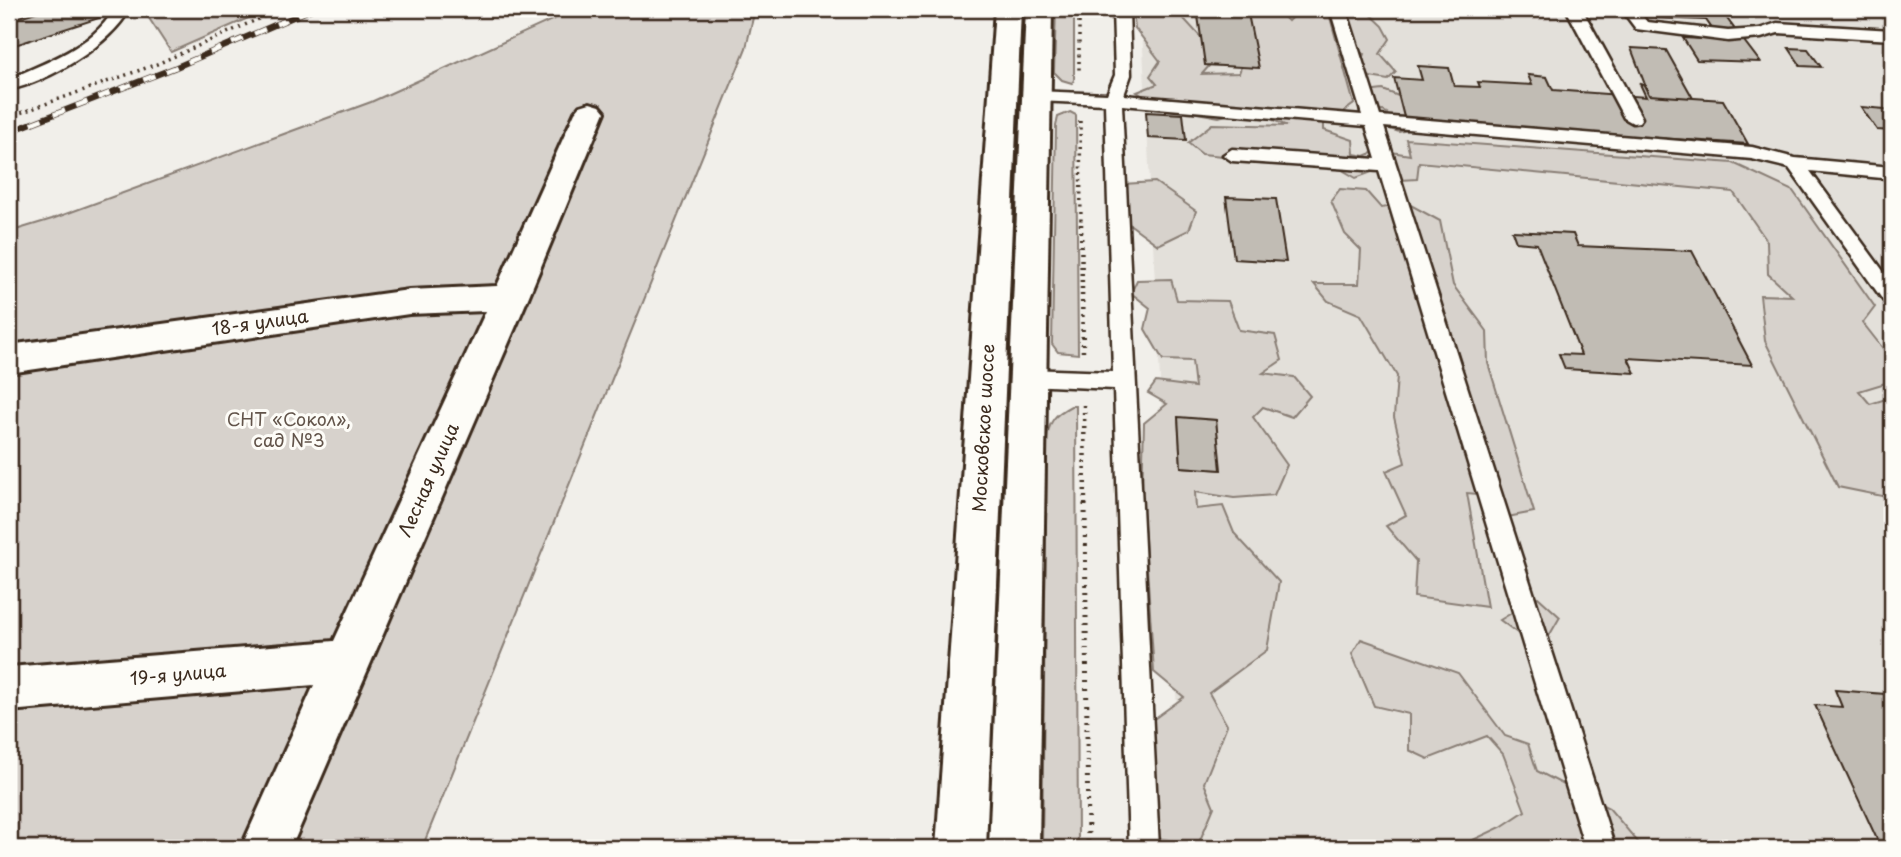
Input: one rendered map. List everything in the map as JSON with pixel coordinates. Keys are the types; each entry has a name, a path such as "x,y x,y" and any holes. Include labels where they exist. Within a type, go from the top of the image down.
{"main road":[{"name":"Московское шоссе","path":"961,848 1008,9"},
{"path":"1014,848 1039,9"},
{"name":"Лесная улица","path":"266,848 347,661 511,298 590,112"},
{"name":"18-я улица","path":"9,359 409,302 511,298"},
{"name":"19-я улица","path":"9,689 347,661"}],"lane":[{"path":"9,85 73,56 117,22 122,9"},
{"path":"1121,9 1123,75 1113,101 1144,848"},
{"path":"1338,9 1600,848"},
{"path":"1574,9 1633,118"},
{"path":"1629,9 1642,26 1716,35 1742,37 1777,29 1892,35"},
{"path":"1036,96 1079,97 1752,153 1795,164 1892,173"},
{"path":"1232,155 1387,166"},
{"path":"1795,164 1892,298"},
{"path":"1027,377 1123,381"}],"path":[{"path":"9,11 16,9"},
{"path":"9,117 157,64 281,9"},
{"path":"1079,9 1088,848"}],"shaded area":[{"path":"1141,9 1892,9 1892,848 1184,848"}],"green space":[{"path":"143,9 269,9 171,52"},
{"name":"СНТ «Сокол», сад №3","path":"576,9 755,9 746,48 422,848 9,848 9,232 52,219 371,102"},
{"path":"1056,9 1074,9 1072,83 1062,80 1054,72"},
{"path":"1175,9 1218,56 1202,74 1239,73 1249,44 1237,12 1247,9 1276,9 1288,21 1298,11 1328,10 1354,104 1343,112 1324,115 1324,130 1353,140 1354,154 1365,156 1379,150 1410,155 1406,139 1733,163 1793,191 1875,307 1863,323 1892,360 1892,381 1859,391 1870,404 1892,397 1892,498 1838,487 1765,341 1760,295 1792,296 1768,274 1767,241 1733,192 1419,162 1417,179 1400,180 1377,170 1356,178 1337,167 1202,154 1188,143 1212,124 1287,126 1248,109 1219,117 1159,106 1137,92 1157,84 1150,76 1160,61 1135,28 1133,11"},
{"path":"1346,9 1365,9 1383,26 1390,39 1380,54 1396,72 1388,80 1370,77 1359,66 1364,54 1341,41 1334,15"},
{"path":"1383,90 1401,97 1438,123 1399,132 1378,125 1387,113 1368,112 1360,103 1375,91"},
{"path":"1070,112 1076,115 1078,354 1058,352 1052,344 1056,126 1058,117"},
{"path":"1155,182 1196,211 1189,230 1158,245 1128,223 1123,184"},
{"path":"1340,189 1366,191 1381,208 1409,204 1440,221 1453,285 1487,331 1488,363 1534,512 1486,521 1478,494 1467,493 1487,607 1414,597 1416,561 1386,526 1406,515 1386,471 1405,463 1394,417 1397,376 1361,315 1328,301 1314,284 1359,284 1361,250 1345,234 1331,201"},
{"path":"1171,279 1177,300 1228,301 1239,330 1275,335 1282,360 1263,373 1294,377 1310,396 1292,417 1263,407 1253,417 1287,465 1274,495 1234,498 1195,492 1196,509 1223,506 1234,533 1279,582 1267,650 1209,693 1227,725 1204,783 1214,807 1198,845 1151,837 1147,724 1184,697 1154,672 1142,494 1144,423 1167,404 1148,393 1156,382 1195,387 1192,361 1163,360 1145,329 1150,308 1131,293 1137,280","holes":["1178,418 1216,420 1220,470 1181,467"]},
{"path":"1071,406 1076,406 1078,848 1042,848 1047,440 1053,419"},
{"path":"1538,597 1560,617 1549,636 1524,638 1500,620"},
{"path":"1361,639 1458,673 1505,736 1528,744 1537,771 1609,808 1643,848 1456,848 1501,827 1525,811 1503,754 1487,736 1428,759 1409,750 1409,714 1374,706 1352,654"}],"building":[{"path":"46,9 94,9 99,18 9,47 9,20"},
{"path":"1197,9 1247,9 1259,68 1205,65"},
{"path":"1651,9 1720,9 1736,31 1713,30 1706,20 1657,18"},
{"path":"1683,38 1744,41 1760,62 1697,60"},
{"path":"1631,48 1666,50 1708,125 1669,123 1649,95"},
{"path":"1789,48 1808,49 1821,67 1801,66"},
{"path":"1418,66 1449,68 1454,86 1480,87 1478,82 1532,85 1528,75 1547,77 1553,90 1646,97 1640,84 1644,85 1649,95 1723,100 1748,144 1405,121 1394,78 1422,80"},
{"path":"1861,107 1885,109 1892,118 1892,131 1877,130"},
{"path":"1146,112 1183,114 1186,140 1148,138"},
{"path":"1226,197 1276,199 1286,262 1234,259"},
{"path":"1512,231 1573,234 1578,246 1692,251 1752,365 1628,358 1635,373 1565,369 1559,354 1581,355 1537,244 1516,242"},
{"path":"1178,417 1216,420 1221,470 1181,467"},
{"path":"1835,690 1885,694 1892,708 1892,848 1881,848 1815,705 1842,707"}],"railway":[{"path":"9,132 174,68 312,9"}]}
